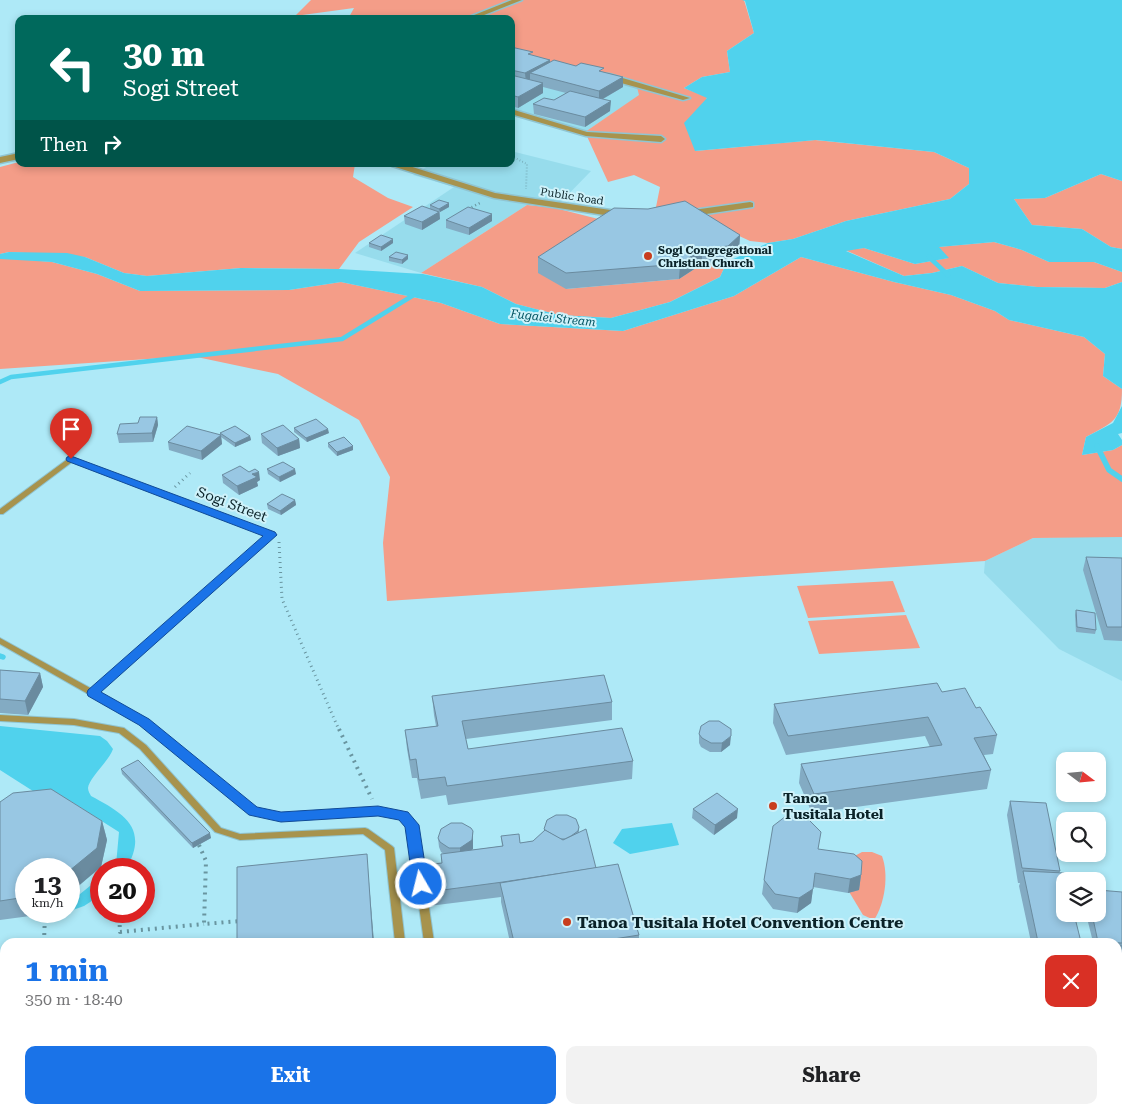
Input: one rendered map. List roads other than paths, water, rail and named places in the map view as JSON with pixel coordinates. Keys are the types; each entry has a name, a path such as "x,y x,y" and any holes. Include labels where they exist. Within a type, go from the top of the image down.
{"street":[{"path":"478,15 519,0"},
{"path":"594,73 686,98"},
{"path":"515,112 586,134 661,139"},
{"path":"0,160 15,157"},
{"name":"Public Road","path":"405,167 494,195 638,217"},
{"path":"676,215 750,205"}],"lane":[{"name":"Sogi Street","path":"0,512 71,459 271,535 93,693"},
{"path":"0,640 144,722 253,812 281,817 378,811 403,816 412,825 428,938"},
{"path":"0,718 74,722 121,730 143,747 218,830 225,833 240,837 365,831 389,848 400,938"}],"water":[{"name":"Fugalei Stream","path":"742,0 1122,0 1122,181 1101,174 1045,198 1014,199 1032,225 1082,229 1111,247 1122,249 1122,272 1094,262 1049,262 1022,250 994,242 939,247 949,258 915,264 864,248 846,251 904,276 932,273 962,266 998,283 1037,287 1105,288 1122,282 1122,389 1103,376 1105,354 1084,337 1009,320 995,311 951,295 801,257 734,296 623,331 500,324 441,303 341,282 289,290 140,291 97,274 52,262 0,259 0,254 9,252 67,253 85,257 124,273 147,276 241,268 339,269 423,274 482,287 516,304 559,315 611,318 670,302 720,277 727,262 768,243 793,239 846,221 950,199 969,184 969,168 934,152 816,140 695,151 684,123 707,98 684,88 702,77 730,72 727,51 754,33 745,1"},
{"path":"1122,406 1122,433 1118,434 1122,440 1122,445 1113,450 1082,455 1086,437 1113,423"},
{"path":"0,726 100,736 113,749 108,759 92,779 88,789 91,796 113,809 130,824 134,832 135,843 132,858 117,858 119,832 70,801 47,800 0,770"},
{"path":"672,823 679,845 630,854 613,843 622,829"},
{"path":"90,886 90,902 80,907 80,894"}],"waterway":[{"path":"929,257 948,275"},
{"path":"0,382 11,377 342,339 417,293"},
{"path":"1097,446 1109,470 1122,479"}],"place":[{"name":"Sogi Congregational Christian Church","path":"648,256"},
{"name":"Tanoa Tusitala Hotel","path":"773,806"},
{"name":"Tanoa Tusitala Hotel Convention Centre","path":"567,922"}]}
